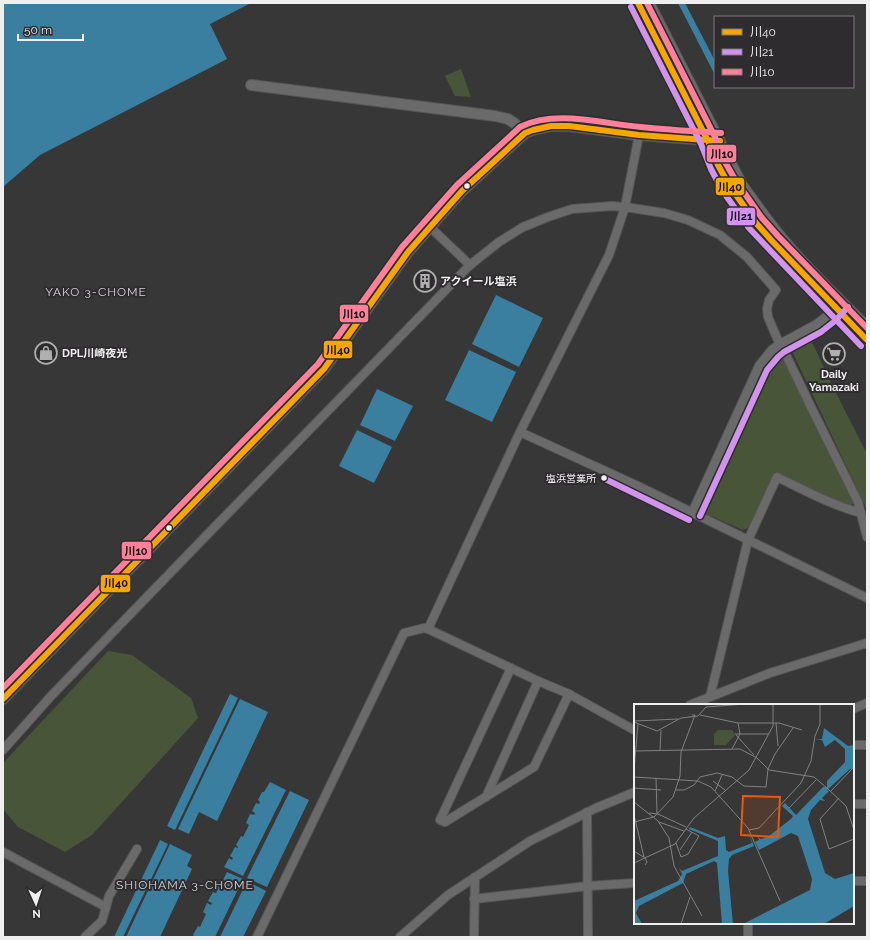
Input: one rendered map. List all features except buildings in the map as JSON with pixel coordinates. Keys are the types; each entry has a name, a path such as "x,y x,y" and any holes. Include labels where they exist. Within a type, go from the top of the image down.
{"street":[{"path":"638,3 729,185 747,211 772,241 812,277"},
{"path":"649,3 742,185 757,207 812,277 839,305 867,340"},
{"path":"250,85 495,116 508,119 525,133"},
{"path":"3,699 324,369 408,252 430,226 462,191 525,133 551,126 569,126 639,135 720,141"},
{"path":"428,630 520,432 609,254 625,207 639,135"},
{"path":"3,750 52,695 470,265 499,242 523,227 572,209 612,206 664,213 688,220 720,236 747,257 776,290 769,300 768,317 780,345 858,502 867,538"},
{"path":"430,226 470,265"},
{"path":"693,513 760,366 772,351 817,325 839,305"},
{"path":"839,305 867,327"},
{"path":"520,432 640,487 867,598"},
{"path":"710,697 748,540 777,477 825,500 861,513"},
{"path":"257,937 404,633 424,628 569,694 633,729"},
{"path":"692,704 770,673 867,643"},
{"path":"511,668 440,820 445,822 534,767 569,694"},
{"path":"486,797 538,681"},
{"path":"854,709 867,703"},
{"path":"854,745 867,745"},
{"path":"400,937 448,895 530,841 587,812 634,792"},
{"path":"854,804 867,804"},
{"path":"587,812 588,937"},
{"path":"85,937 102,921 109,896 137,848"},
{"path":"3,852 106,907"},
{"path":"474,937 475,877"},
{"path":"854,881 867,881"},
{"path":"474,899 588,886 634,883"},
{"path":"748,924 748,937"}],"green space":[{"path":"461,69 471,97 455,96 445,76"},
{"path":"811,340 867,454 867,515 866,508 791,349"},
{"path":"779,357 784,359 854,503 849,506 775,472 749,528 743,530 702,512 701,508 771,365"},
{"path":"108,651 132,655 191,698 198,718 92,835 65,852 18,827 3,809 3,763"}],"water":[{"path":"3,3 251,3 210,24 227,59 40,155 3,187"},
{"path":"678,3 685,3 714,59 714,73"},
{"path":"496,295 543,318 519,367 472,344"},
{"path":"469,350 516,372 492,422 445,400"},
{"path":"377,389 413,406 395,441 360,425"},
{"path":"357,430 392,447 374,483 339,466"},
{"path":"230,694 238,698 175,830 167,826"},
{"path":"240,699 268,712 217,821 199,812 189,834 178,829"},
{"path":"270,782 286,790 243,876 224,867 229,858 232,860 233,858 230,856 235,847 238,848 236,845 241,836 243,837 249,825 246,823 250,814 254,815 255,813 252,811 256,803 259,804 260,802 258,800 262,792 264,792"},
{"path":"290,791 309,800 267,887 247,878"},
{"path":"160,840 168,844 123,937 114,937"},
{"path":"170,844 192,855 187,866 192,869 160,937 126,937"},
{"path":"227,872 243,879 215,937 195,937 193,935 198,926 200,927 206,914 203,912 207,903 211,905 212,903 208,901 213,892 217,892 215,890 219,881 222,882"},
{"path":"247,881 266,891 243,937 220,937"}],"transit line":[{"name":"川40","path":"638,3 729,185 756,223 772,241 867,340"},
{"name":"川10","path":"647,3 715,137 725,162 736,181 762,218 778,236 867,328"},
{"name":"川21","path":"631,7 701,144 711,169 722,190 749,228 861,346"},
{"name":"川10","path":"3,688 318,364 402,247 457,185 520,127 534,122 564,118 651,128 721,133"},
{"name":"川40","path":"3,699 324,369 408,252 462,191 525,133 551,126 569,126 639,135 720,141"},
{"name":"川21","path":"700,516 767,370 784,352 821,332 835,321 848,307"},
{"name":"川21","path":"603,478 689,520"}],"place":[{"name":"アクイール塩浜","path":"425,281"},
{"name":"DPL川崎夜光","path":"46,353"},
{"name":"Daily Yamazaki","path":"834,354"},
{"name":"塩浜営業所","path":"604,478"}],"district":[{"name":"YAKO 3-CHOME","path":"96,292"},
{"name":"SHIOHAMA 3-CHOME","path":"185,885"}]}
